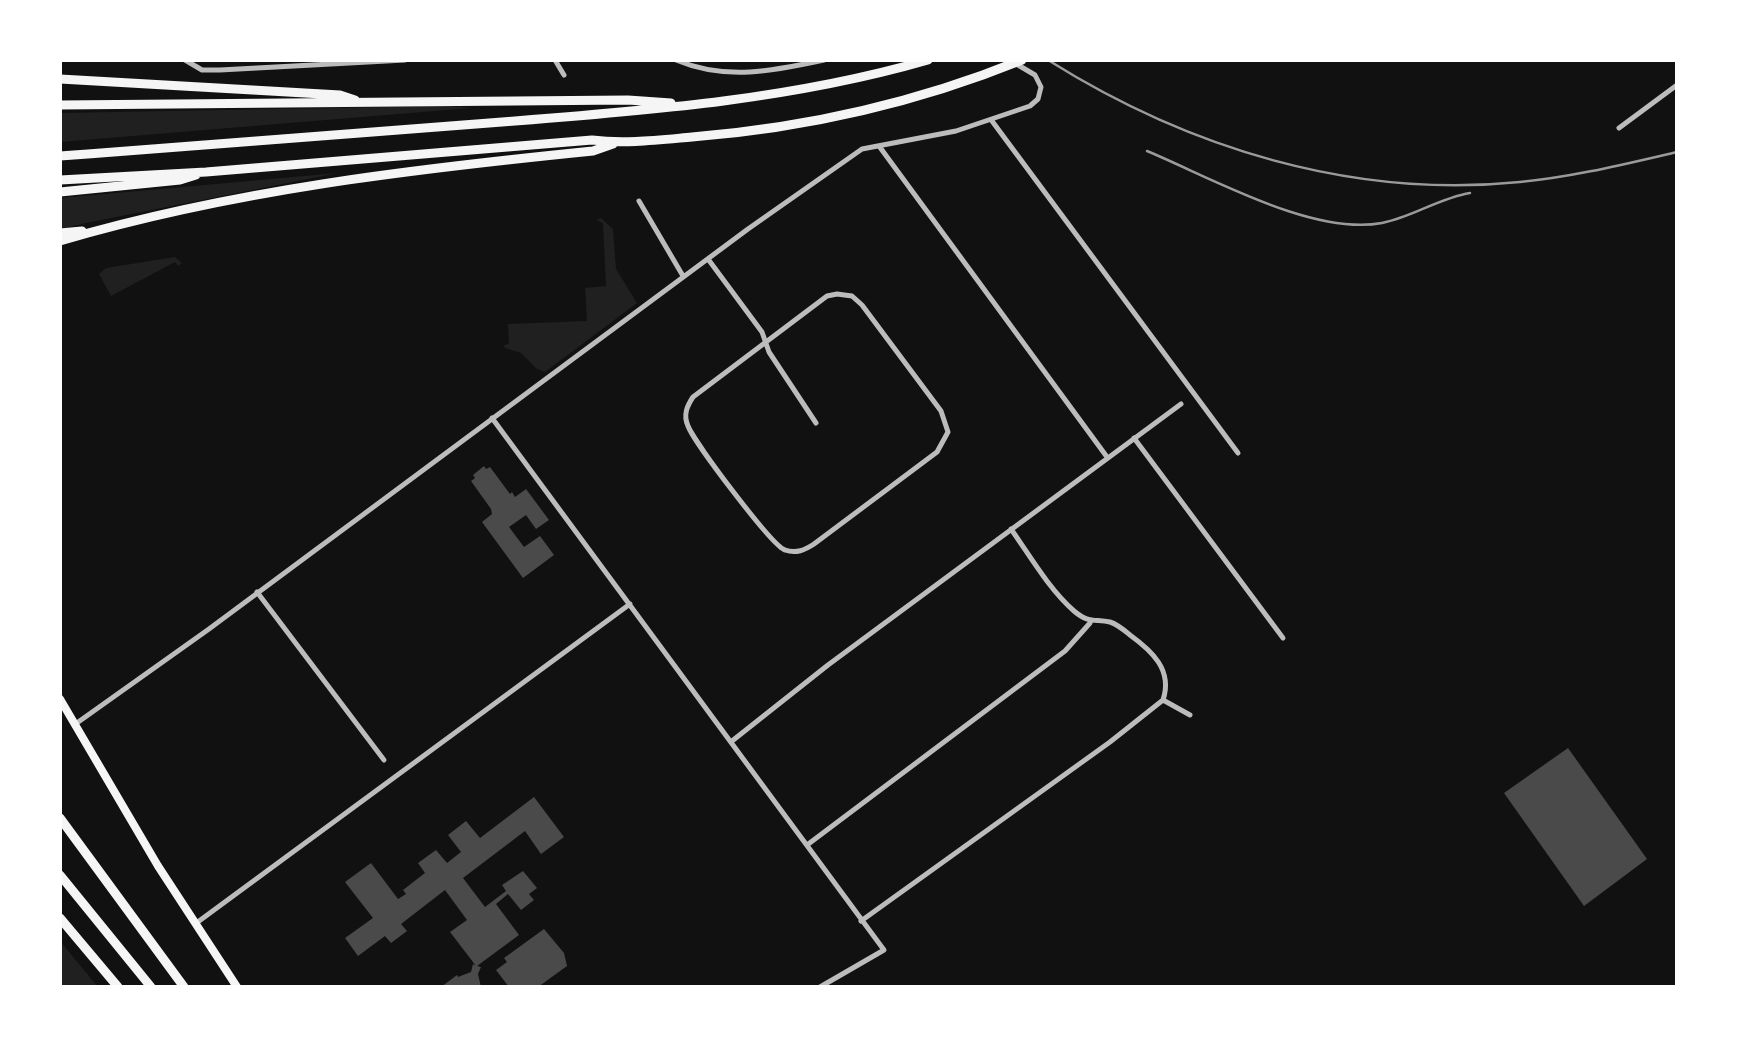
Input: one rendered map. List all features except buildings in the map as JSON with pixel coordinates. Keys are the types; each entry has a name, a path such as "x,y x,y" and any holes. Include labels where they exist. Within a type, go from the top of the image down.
{"highway":[{"path":"60,156 693,106 810,89 928,60"},
{"path":"60,180 592,140 616,143 742,133 830,118 924,94 1022,60"},
{"path":"60,79 340,95 362,102"},
{"path":"60,105 628,100 693,106"},
{"path":"60,237 364,176 593,151 616,143"},
{"path":"60,192 180,180 206,172"},
{"path":"60,818 184,987"},
{"path":"60,876 150,987"},
{"path":"60,918 118,987"}],"main road":[{"path":"60,700 237,987"}],"street":[{"path":"185,60 202,70 405,60"},
{"path":"555,60 564,75"},
{"path":"676,60 715,72 745,74 824,60"},
{"path":"74,725 862,149 992,121 1034,103 1040,95 1040,82 1010,60"},
{"path":"1620,128 1677,84"},
{"path":"992,121 1238,453"},
{"path":"879,146 1107,457"},
{"path":"639,202 683,277"},
{"path":"708,258 762,332 792,390 816,423"},
{"path":"827,296 852,296 942,411 948,427 947,438 937,452 800,551 786,551 770,539 686,421 693,396 765,342 827,296"},
{"path":"732,740 1181,404"},
{"path":"492,418 884,950 820,987"},
{"path":"1134,438 1283,638"},
{"path":"861,921 1163,700 1164,672 1153,654 1111,622 1090,622 1060,596 1011,529"},
{"path":"257,592 384,760"},
{"path":"195,924 630,604"},
{"path":"807,845 1066,651 1090,622"},
{"path":"1163,700 1190,716"}],"shaded area":[{"path":"471,108 60,142 60,113"},
{"path":"338,173 86,223 60,229 60,198"},
{"path":"601,218 613,229 616,269 637,303 545,372 537,369 521,353 505,348 509,344 508,324 587,321 585,288 606,286 603,223 596,220"},
{"path":"175,257 182,263 178,266 175,262 111,296 99,274 106,268"},
{"path":"60,941 98,987 60,987"}],"railway":[{"path":"1048,60 1157,119 1215,142 1334,174 1457,185 1520,182 1677,152"},
{"path":"1147,151 1263,202 1325,221 1355,225 1382,223 1470,193"}]}
